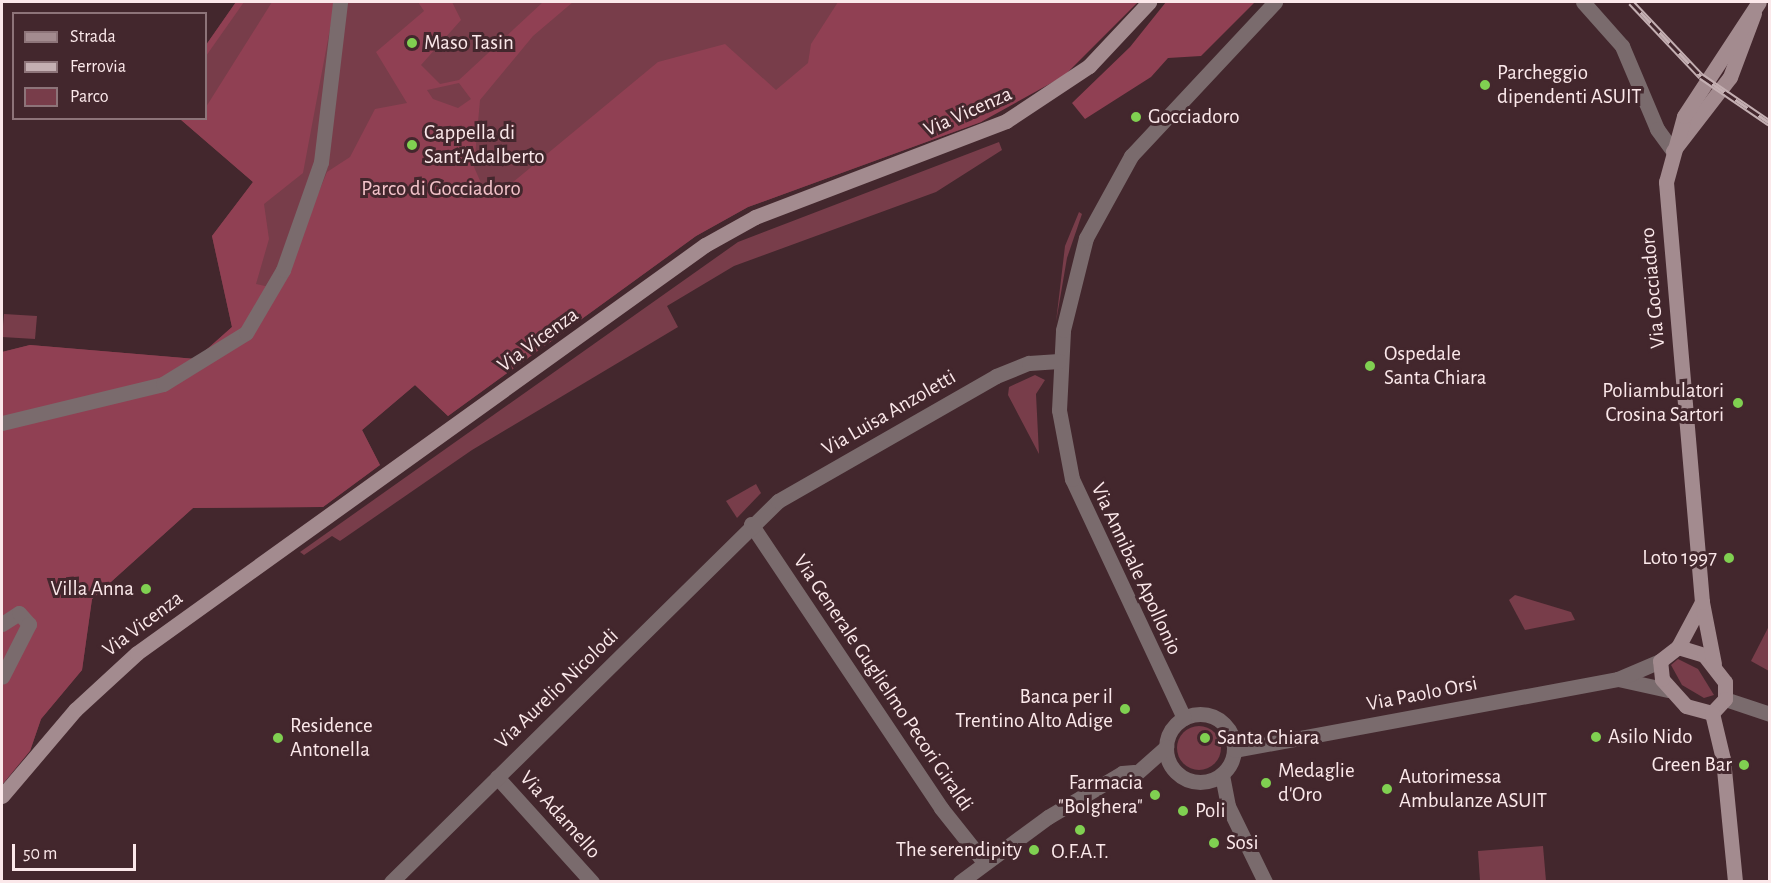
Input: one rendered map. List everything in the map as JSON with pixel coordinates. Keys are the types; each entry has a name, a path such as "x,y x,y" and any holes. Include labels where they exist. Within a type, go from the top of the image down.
{"main road":[{"name":"Via Vicenza","path":"2,796 75,710 137,653 705,245 755,217 1006,121 1089,66 1149,2"},
{"name":"Via Gocciadoro","path":"1714,664 1702,602 1666,196 1673,151 1730,77 1757,6"},
{"path":"1702,602 1678,647 1660,661 1668,690 1695,712 1712,713"},
{"path":"1678,647 1694,649 1714,664 1725,682 1725,699 1712,713"},
{"path":"1712,713 1723,759 1736,882"}],"street":[{"path":"2,423 163,384 246,333 283,270 321,162 340,2"},
{"name":"Via Annibale Apollonio","path":"1184,718 1081,507 1064,450 1059,361 1071,280 1107,195 1176,102 1275,2"},
{"path":"1583,2 1622,46 1657,129 1673,151"},
{"name":"Via Luisa Anzoletti","path":"751,524 778,501 996,376 1029,363 1059,361"},
{"name":"Via Aurelio Nicolodi","path":"391,882 751,524"},
{"name":"Via Generale Guglielmo Pecori Giraldi","path":"751,524 941,808 984,862"},
{"path":"2,624 19,613 29,624 2,676"},
{"name":"Via Paolo Orsi","path":"1234,750 1618,679 1660,661"},
{"name":"Via Paolo Orsi","path":"1618,679 1668,690"},
{"path":"1725,699 1770,714"},
{"path":"960,882 984,862 1122,773 1134,772 1166,747 1184,718 1203,714 1221,721 1234,750 1222,775 1228,806 1265,882"},
{"path":"1166,747 1181,777 1203,782 1222,775"},
{"name":"Via Adamello","path":"497,777 592,882"}],"green space":[{"name":"Parco di Gocciadoro","path":"236,2 1138,2 981,122 748,207 696,236 448,416 415,385 362,430 380,465 323,507 193,508 92,599 82,670 41,719 30,751 2,352 30,345 196,359 232,327 212,236 253,182 181,120 207,120 207,44"},
{"path":"236,2 244,2 207,55 207,44"},
{"name":"Parco di Gocciadoro","path":"272,2 335,2 303,173 264,204 269,239 256,284 279,289 327,172 350,157 375,109 407,103 376,52 424,11 418,2 452,2 461,20 421,65 440,84 459,80 543,2 573,2 533,36 480,100 474,167 485,192 495,197 658,62 725,44 776,90 808,63 811,44 838,2 1138,2 1064,76 981,122 748,207 696,236 448,416 415,385 362,430 380,465 323,507 193,508 92,599 82,670 41,719 30,751 2,785 2,352 30,345 196,359 232,327 212,236 253,182 181,120 207,120 207,105","holes":["459,83 471,99 458,108 433,99 427,90"]},
{"path":"1166,2 1255,2 1201,56 1168,58 1151,77 1085,119 1072,103 1130,47"},
{"path":"999,142 1002,150 936,192 734,266 667,306 678,327 472,450 340,541 332,536 304,555 300,552 738,242"},
{"path":"1079,212 1082,214 1067,258 1056,322 1065,246"},
{"path":"4,314 37,316 35,339 2,337"},
{"path":"1035,375 1045,380 1036,394 1039,454 1008,395 1009,387"},
{"path":"756,484 761,493 737,518 726,501"},
{"path":"1515,595 1571,612 1575,620 1525,630 1509,600"},
{"path":"1769,626 1769,671 1751,661"},
{"path":"1678,659 1698,669 1714,695 1704,698 1682,685 1671,665"},
{"path":"1199,726 1215,732 1221,748 1215,764 1199,770 1183,764 1177,748 1183,732"},
{"path":"1543,846 1546,881 1480,881 1478,851"}],"railway":[{"path":"1631,2 1701,76 1770,123"}],"place":[{"name":"Maso Tasin","path":"412,43"},
{"name":"Parcheggio dipendenti ASUIT","path":"1485,85"},
{"name":"Gocciadoro","path":"1136,117"},
{"name":"Cappella di Sant'Adalberto","path":"412,145"},
{"name":"Ospedale Santa Chiara","path":"1370,366"},
{"name":"Poliambulatori Crosina Sartori","path":"1738,403"},
{"name":"Loto 1997","path":"1729,558"},
{"name":"Villa Anna","path":"146,589"},
{"name":"Banca per il Trentino Alto Adige","path":"1125,709"},
{"name":"Asilo Nido","path":"1596,737"},
{"name":"Residence Antonella","path":"278,738"},
{"name":"Santa Chiara","path":"1205,738"},
{"name":"Green Bar","path":"1744,765"},
{"name":"Medaglie d'Oro","path":"1266,783"},
{"name":"Autorimessa Ambulanze ASUIT","path":"1387,789"},
{"name":"Farmacia \"Bolghera\"","path":"1155,795"},
{"name":"Poli","path":"1183,811"},
{"name":"O.F.A.T.","path":"1080,830"},
{"name":"Sosi","path":"1214,843"},
{"name":"The serendipity","path":"1034,850"}]}
